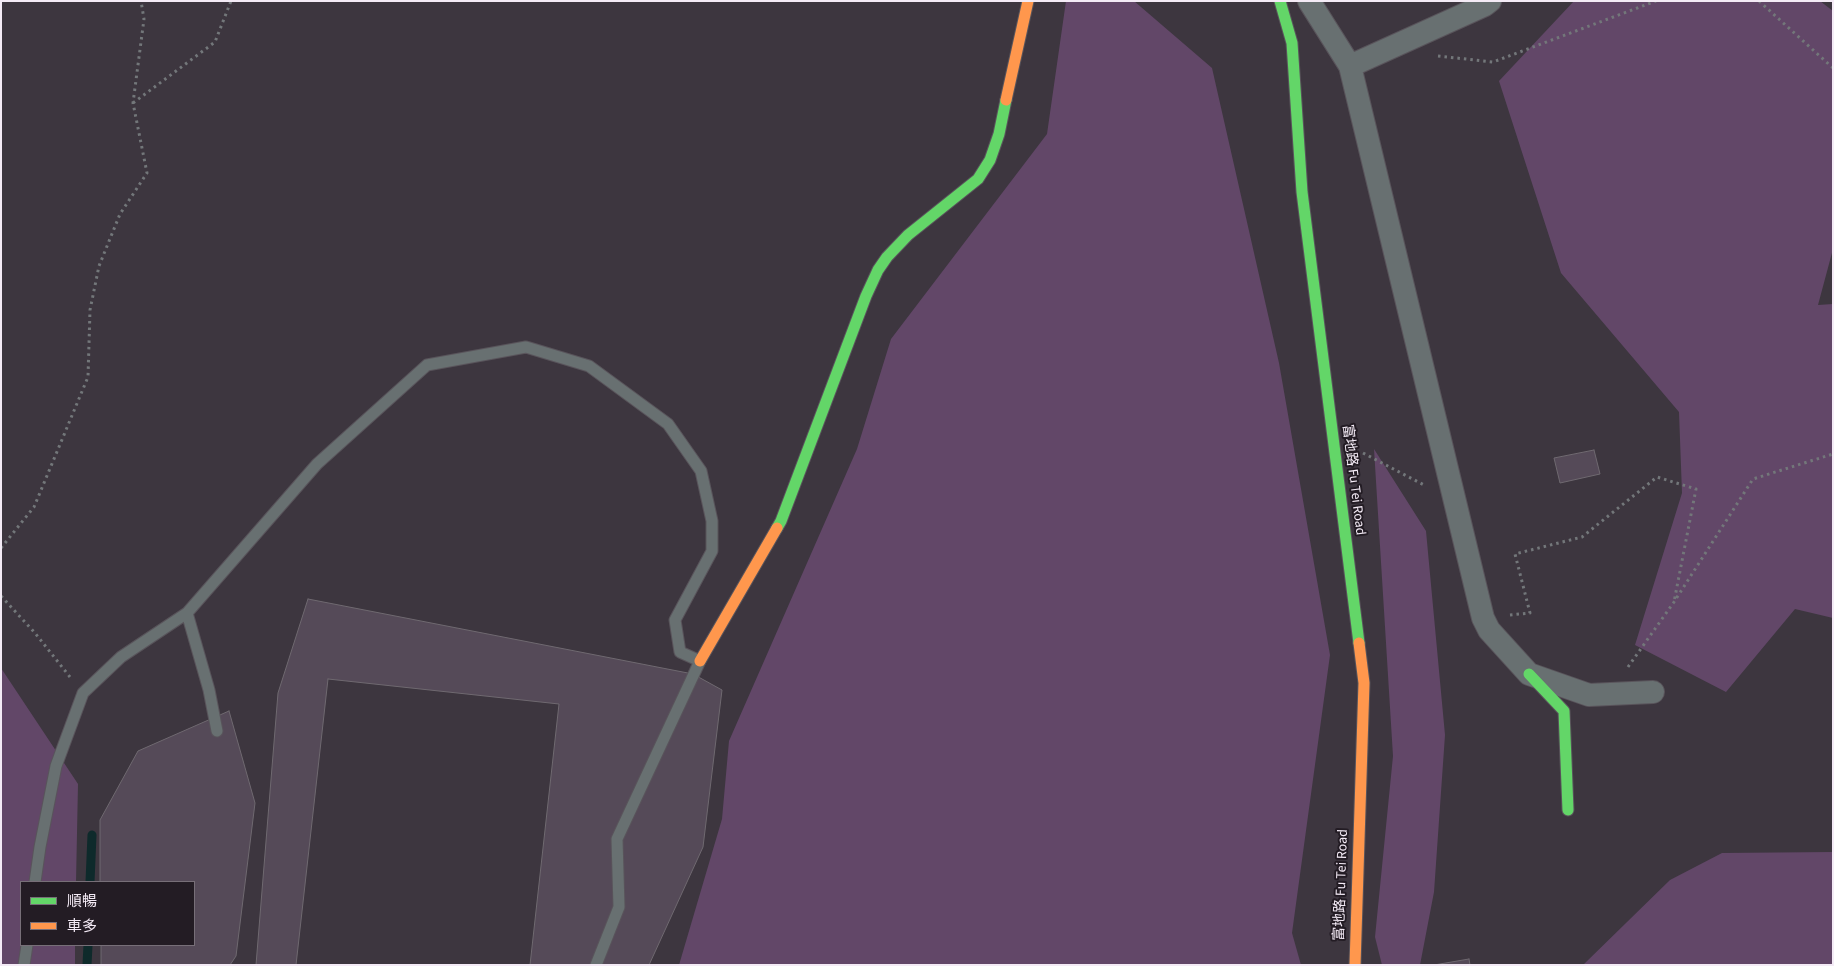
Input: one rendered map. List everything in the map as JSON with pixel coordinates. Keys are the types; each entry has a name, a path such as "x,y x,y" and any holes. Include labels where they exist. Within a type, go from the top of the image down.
{"street":[{"path":"700,661 781,521 866,296 878,270 886,257 908,235 970,187 978,179 990,160 999,134 1028,1"},
{"name":"富地路 Fu Tei Road","path":"1280,1 1292,43 1302,192 1364,684 1355,965"},
{"path":"1309,1 1350,66 1483,618 1489,630 1564,711 1568,810"},
{"path":"1350,66 1487,3"},
{"path":"1529,674 1589,695 1653,692"}],"lane":[{"path":"35,881 56,766 83,693 121,657 187,613 317,464 427,365 526,347 589,366 668,424 701,471 712,521 712,551 675,620 680,652 700,661 617,839 619,907 596,965"},
{"path":"187,613 209,690 216,731"},
{"path":"24,965 27,946"}],"path":[{"path":"1,548 34,507 88,376 90,310 99,266 120,214 147,174 133,103 144,19 141,1"},
{"path":"133,103 215,42 231,1"},
{"path":"1434,55 1493,62 1656,1"},
{"path":"1759,1 1833,68"},
{"path":"1332,436 1455,502"},
{"path":"1621,672 1629,667 1674,602 1753,479 1833,454"},
{"path":"1483,618 1530,613 1515,554 1582,537 1657,477 1696,489 1674,602"},
{"path":"1,596 35,633 83,693"}],"shaded area":[{"path":"1066,1 1134,1 1212,68 1279,363 1330,655 1292,933 1301,965 679,965 722,819 729,741 857,449 891,339 1047,134"},
{"path":"1574,1 1820,1 1833,11 1833,249 1818,305 1833,304 1833,618 1795,609 1726,692 1635,645 1682,493 1679,412 1561,273 1499,81"},
{"path":"1374,449 1426,531 1445,735 1434,892 1420,965 1382,965 1375,937 1393,756"},
{"path":"1,668 78,784 76,881 20,881 20,946 75,946 75,965 1,965"},
{"path":"1833,852 1833,965 1583,965 1670,880 1722,853"}],"building":[{"path":"1594,450 1600,474 1560,483 1554,458"},
{"path":"308,599 693,674 722,690 703,847 649,965 256,965 278,693"},
{"path":"328,679 559,704 530,965 296,965"},
{"path":"229,711 255,803 236,956 230,965 101,965 101,946 195,946 195,881 100,881 100,820 138,751"},
{"path":"1469,959 1470,965 1434,965"}],"waterway":[{"path":"90,881 92,835"},
{"path":"87,965 88,946"}],"traffic: fast":[{"path":"1280,1 1292,43 1302,192 1359,643"},
{"path":"777,528 866,296 878,270 887,257 908,235 978,179 990,160 999,134 1006,100"},
{"path":"1529,674 1564,711 1568,810"}],"traffic: slow":[{"path":"1006,100 1028,1"},
{"path":"700,661 777,528"},
{"path":"1355,965 1364,683 1359,643"}]}
